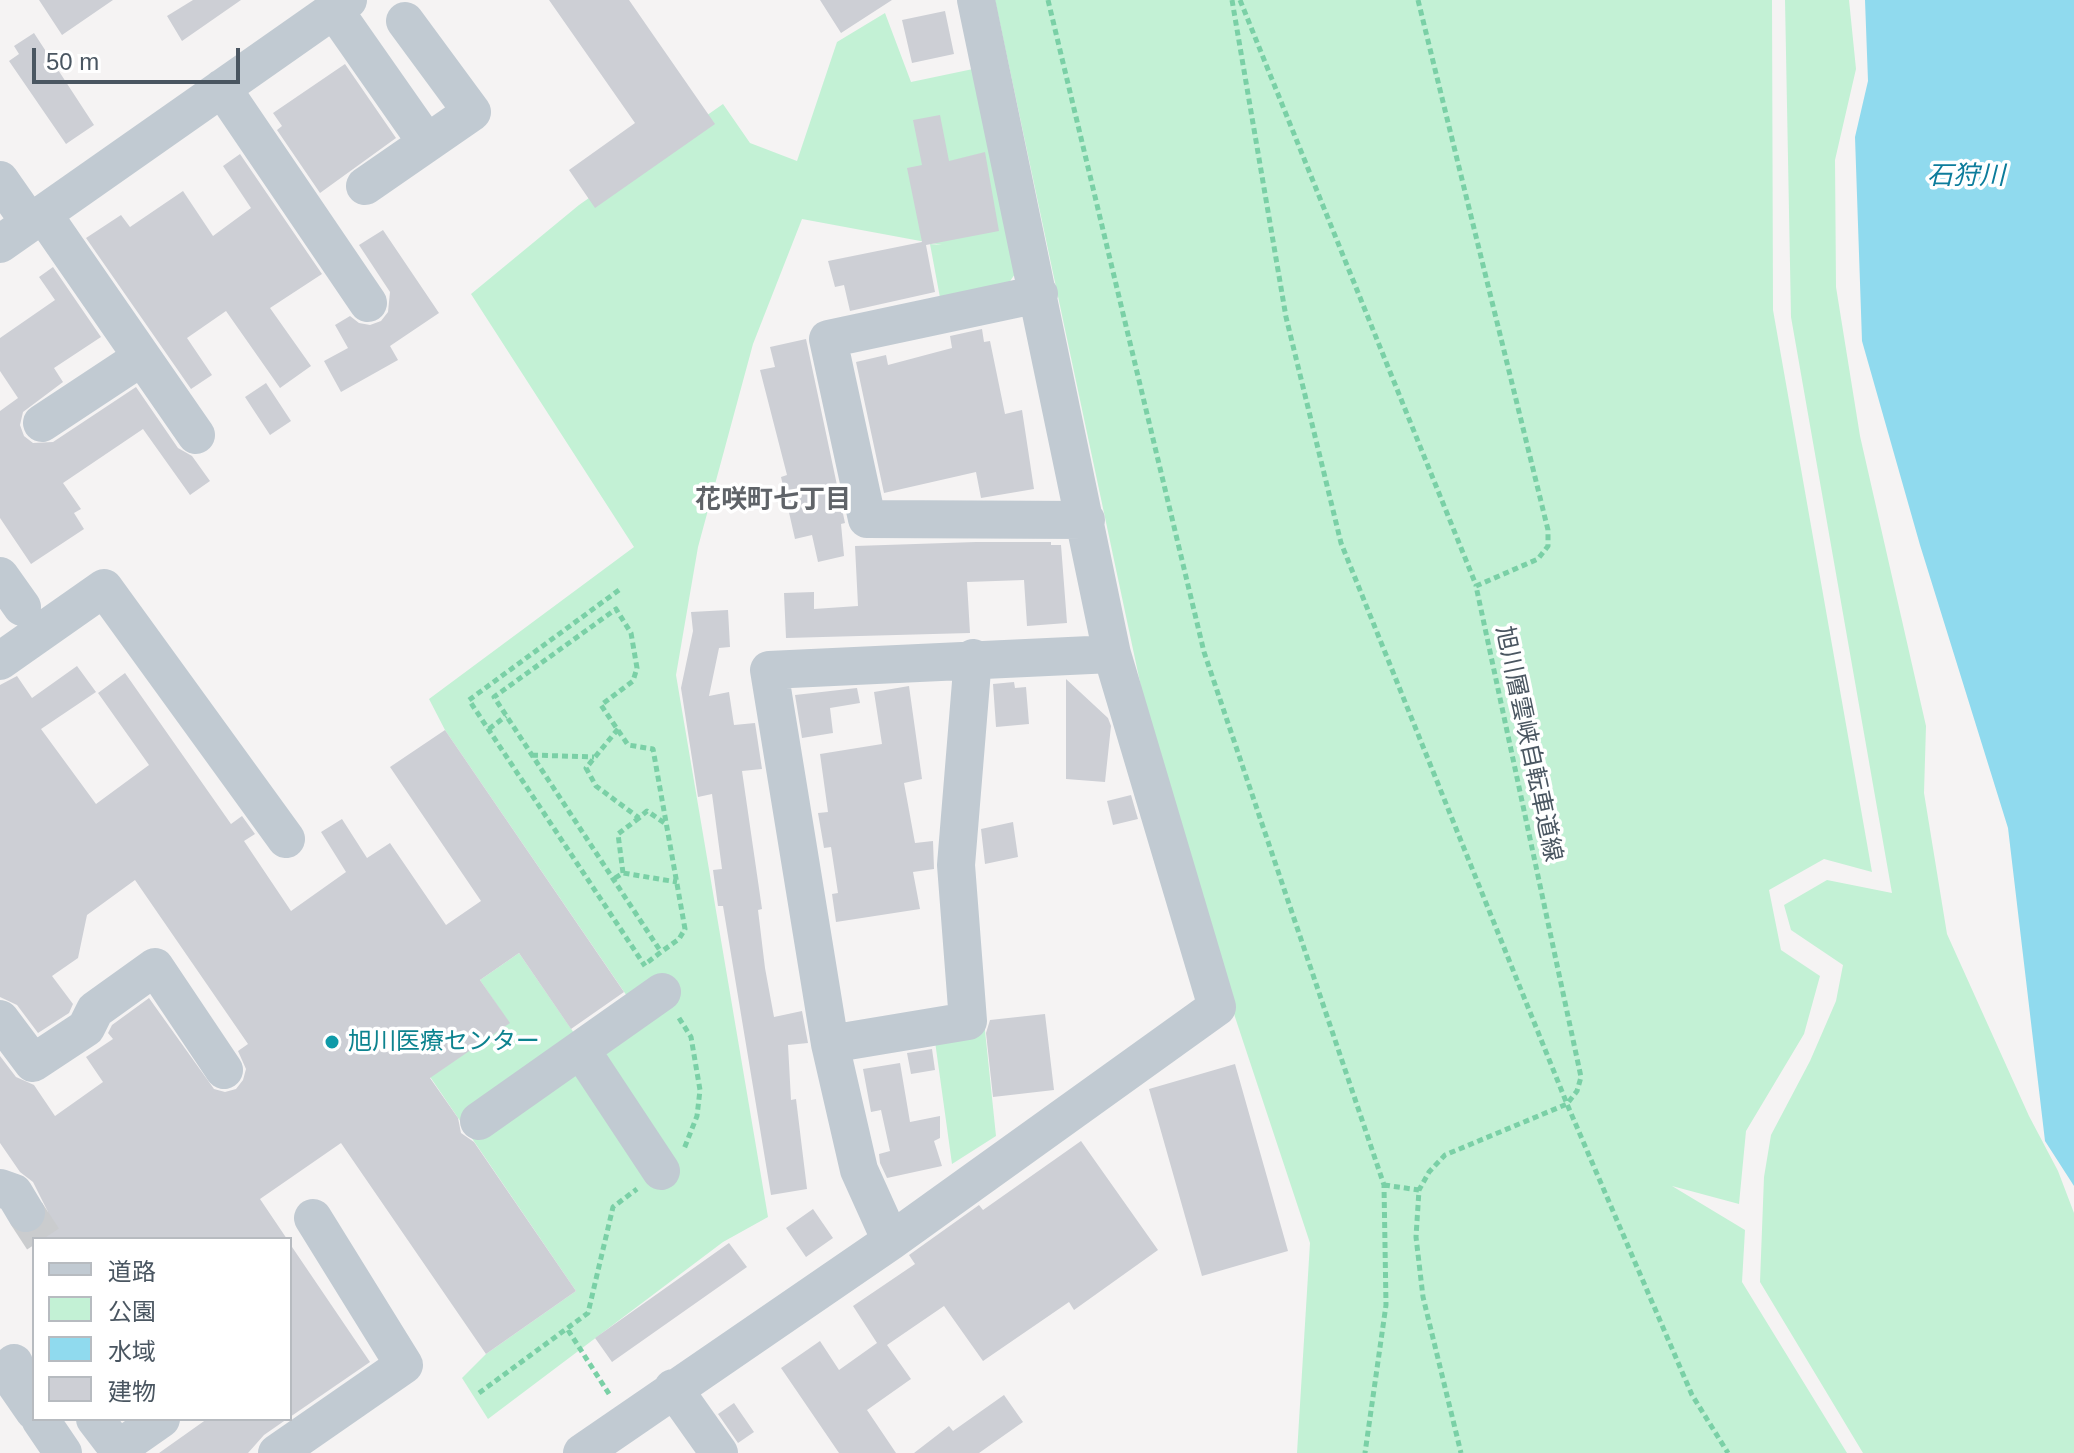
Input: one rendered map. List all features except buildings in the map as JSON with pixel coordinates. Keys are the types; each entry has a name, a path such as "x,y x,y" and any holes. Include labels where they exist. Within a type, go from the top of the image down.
{"street":[{"path":"582,1453 891,1241 1217,1007 1112,654 976,0"},
{"path":"24,227 342,3 427,143"},
{"path":"365,186 472,112 405,21"},
{"path":"222,88 368,303"},
{"path":"0,180 24,227 142,357 196,435"},
{"path":"1039,294 828,339 867,519 1086,520"},
{"path":"42,423 142,357"},
{"path":"0,576 22,607"},
{"path":"0,661 104,588 286,839"},
{"path":"891,1241 859,1170 830,1044 769,670 973,658 1112,654"},
{"path":"830,1044 968,1021 956,865 973,658"},
{"path":"0,1019 33,1063 86,1028 95,1010 155,967 224,1070"},
{"path":"479,1121 581,1050 653,979"},
{"path":"581,1050 661,1171"},
{"path":"277,1453 404,1365 313,1218"},
{"path":"16,1360 14,1382 32,1408"},
{"path":"673,1388 719,1453"},
{"path":"41,1421 63,1453"},
{"path":"96,1421 119,1451 158,1421"}],"path":[{"path":"1048,0 1204,652 1384,1185 1388,1246 1386,1305 1365,1453"},
{"path":"1232,0 1286,317 1341,543 1567,1104 1692,1395 1728,1453"},
{"name":"旭川層雲峡自転車道線","path":"1240,0 1476,586 1581,1077 1577,1091 1567,1104"},
{"path":"1418,0 1548,530 1548,546 1538,559 1476,586"},
{"path":"479,1393 588,1313 613,1207 680,1156 690,1138 700,1090 691,1037 469,700 619,590"},
{"path":"653,979 661,952 685,929 653,749 628,745 601,705 633,681 637,668 631,633 616,609 494,697 661,952"},
{"path":"489,729 506,716"},
{"path":"618,729 586,768 596,786 639,818"},
{"path":"532,755 595,757"},
{"path":"623,873 618,834 647,811 667,824"},
{"path":"615,878 623,873 677,882"},
{"path":"1461,1453 1423,1297 1416,1237 1419,1190 1429,1172 1445,1155 1567,1104"},
{"path":"1384,1185 1419,1190"},
{"path":"568,1330 626,1421"}],"green space":[{"path":"995,0 1772,0 1773,310 1872,872 1824,859 1769,890 1781,950 1820,976 1804,1034 1746,1131 1739,1204 1672,1186 1745,1230 1742,1282 1847,1453 1297,1453 1310,1243 1235,1017 1144,701"},
{"path":"1785,0 1849,0 1856,69 1835,160 1836,287 1860,436 1926,726 1924,793 1947,934 2029,1116 2058,1171 2074,1213 2074,1453 1863,1453 1760,1282 1764,1177 1771,1135 1810,1061 1836,1001 1843,965 1791,930 1784,905 1827,880 1892,893 1791,317"},
{"path":"885,13 911,82 973,69 1015,274 1006,287 941,303 930,244 942,245 802,219 753,344 698,547 676,675 768,1217 723,1242 488,1419 462,1378 486,1354 576,1291 422,1065 509,1023 480,980 519,953 576,1036 629,999 445,730 429,699 634,547 471,294 579,205 723,104 750,143 797,161 837,42"},
{"path":"984,1021 996,1136 952,1164 933,1027"}],"water":[{"name":"石狩川","path":"1865,0 2074,0 2074,1186 2045,1141 2008,828 1920,545 1862,341 1855,137 1868,81"}],"tunnel":[{"path":"26,1213 42,1237"}],"place":[{"name":"旭川医療センター","path":"332,1042"}],"district":[{"name":"花咲町七丁目","path":"773,501"}]}
